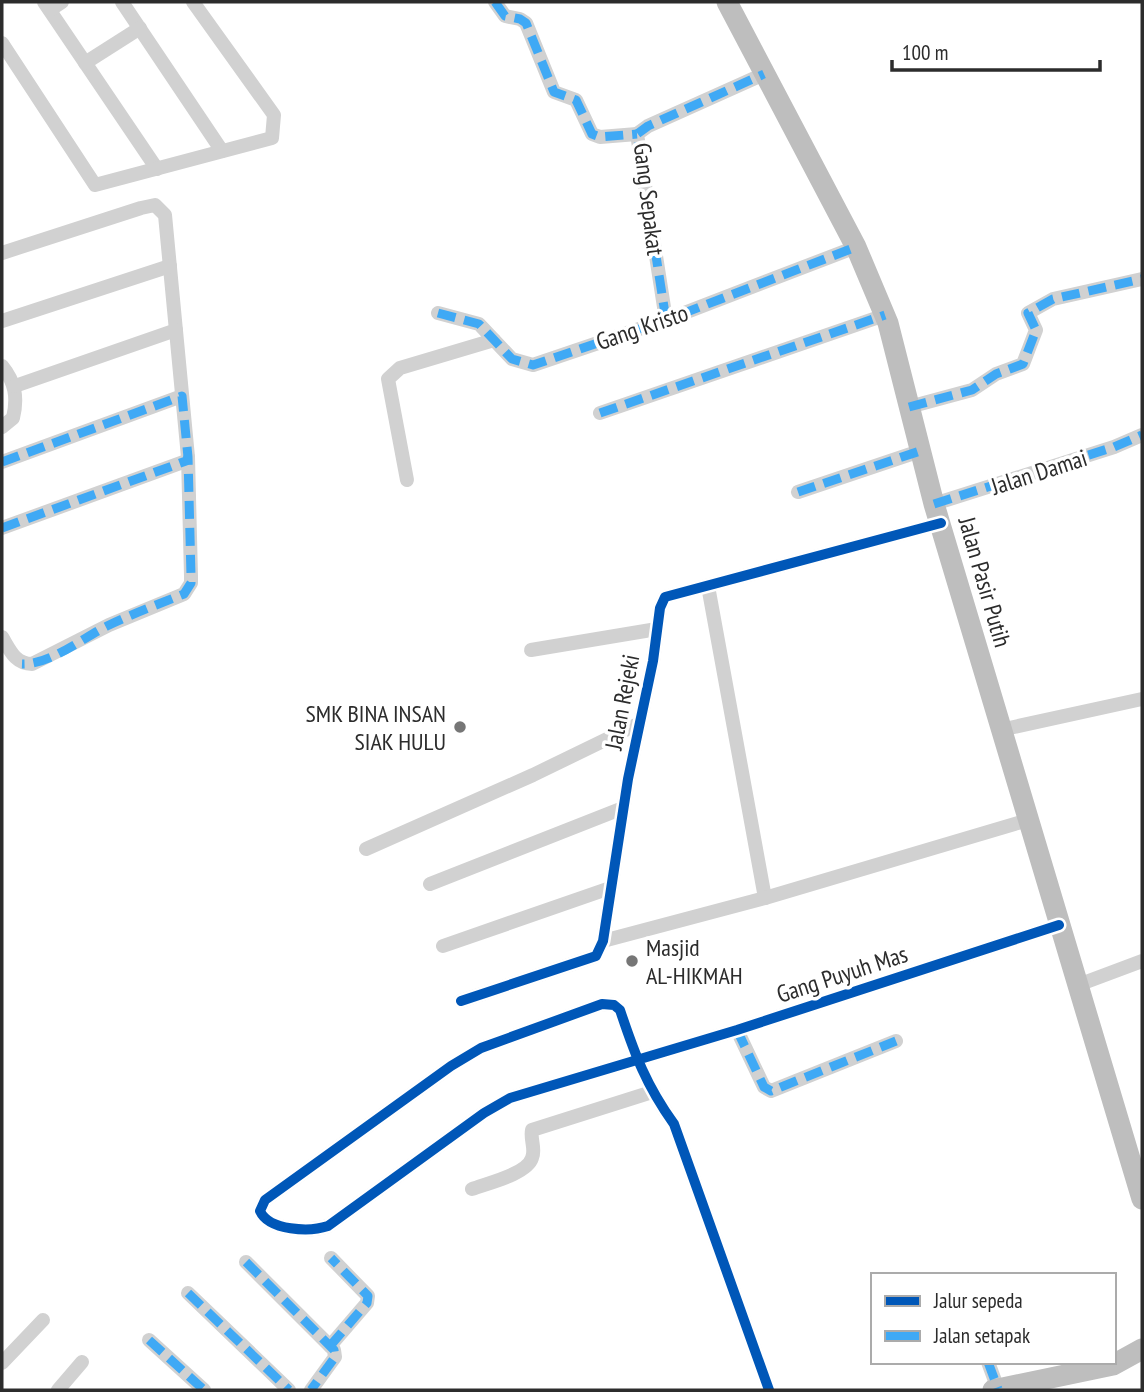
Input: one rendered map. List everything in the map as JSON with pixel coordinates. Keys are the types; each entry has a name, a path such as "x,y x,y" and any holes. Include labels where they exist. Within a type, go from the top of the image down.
{"highway":[{"name":"Jalan Pasir Putih","path":"727,2 856,247 885,315 937,514 1142,1199"},
{"path":"1116,1363 1142,1349"},
{"path":"996,1390 1115,1364"}],"street":[{"path":"122,2 222,151"},
{"path":"2,43 95,185 272,138 274,115 193,2"},
{"path":"495,2 505,16 526,23 554,92 576,100 592,134 600,137 637,134"},
{"path":"52,4 85,63 156,169"},
{"path":"85,63 140,28"},
{"name":"Gang Sepakat","path":"666,320 637,134 648,126 764,74"},
{"path":"2,254 155,205 165,215 188,457 191,576 191,583 184,594 109,625 32,664 22,664 17,660 2,637"},
{"name":"Gang Kristo","path":"438,313 477,322 512,359 533,365 666,320 856,247"},
{"path":"2,321 170,266"},
{"path":"909,407 972,390 996,374 1023,364 1036,330 1028,313 1053,299 1142,279"},
{"path":"600,413 885,315"},
{"path":"15,386 176,330"},
{"path":"407,480 388,379 401,368 494,340"},
{"path":"2,366 15,386 13,418 2,427"},
{"path":"2,462 182,396"},
{"name":"Jalan Damai","path":"937,514 1142,435"},
{"path":"798,492 920,450"},
{"path":"2,528 186,461 188,457"},
{"name":"Jalan Rejeki","path":"604,941 623,808 660,608 665,597 937,514"},
{"path":"708,586 765,898"},
{"name":"Jalan Rejeki","path":"531,650 657,629"},
{"path":"1000,730 1142,699"},
{"name":"Jalan Rejeki","path":"366,849 533,775 639,723"},
{"path":"430,884 623,808"},
{"path":"461,1001 592,959 604,941 765,898 1028,820"},
{"path":"443,946 610,888"},
{"name":"Gang Puyuh Mas","path":"636,1061 620,1010 614,1005 602,1004 481,1048 451,1066 265,1200 260,1211 268,1222 278,1225 310,1229 328,1226 484,1113 510,1098 636,1061 737,1030 1059,925"},
{"path":"1079,985 1142,961"},
{"path":"737,1030 764,1087 771,1091 896,1041"},
{"path":"636,1061 674,1125 769,1390"},
{"path":"472,1189 524,1169 534,1154 530,1138 532,1130 652,1092"},
{"path":"330,1346 367,1303 368,1296 331,1258"},
{"path":"246,1262 334,1350 335,1357 311,1390"},
{"path":"188,1293 289,1390"},
{"path":"2,1363 43,1320"},
{"path":"149,1340 204,1390"},
{"path":"58,1390 82,1362"},
{"path":"989,1364 996,1390"}],"marked path":[{"path":"495,2 505,16 526,23 554,92 576,100 592,134 600,137 637,134"},
{"path":"666,320 637,134 648,126 764,74"},
{"path":"438,313 479,324 512,359 533,365 666,320 856,247"},
{"path":"909,407 972,390 996,374 1023,364 1036,330 1028,313 1053,299 1142,279"},
{"path":"600,413 885,315"},
{"path":"2,462 182,396 188,457 191,583 184,594 107,626 54,656 22,664"},
{"path":"934,504 1114,447 1142,435"},
{"path":"798,492 920,451"},
{"path":"2,528 186,461 188,457"},
{"path":"737,1030 764,1087 771,1091 896,1041"},
{"path":"330,1346 367,1303 368,1296 331,1258"},
{"path":"246,1262 334,1350 335,1357 311,1390"},
{"path":"188,1293 289,1390"},
{"path":"149,1340 204,1390"},
{"path":"989,1364 998,1389"}],"cycle path":[{"path":"461,1001 596,956 603,941 628,779 653,661 660,608 665,597 941,523"},
{"path":"769,1390 674,1124 649,1083 642,1069 636,1056 620,1010 614,1005 602,1004 481,1048 451,1066 265,1200 260,1211 265,1218 281,1226 301,1229 328,1226 484,1113 510,1098 737,1030 1059,925"}],"place":[{"name":"SMK BINA INSAN SIAK HULU","path":"460,727"},
{"name":"Masjid AL-HIKMAH","path":"632,961"}]}
